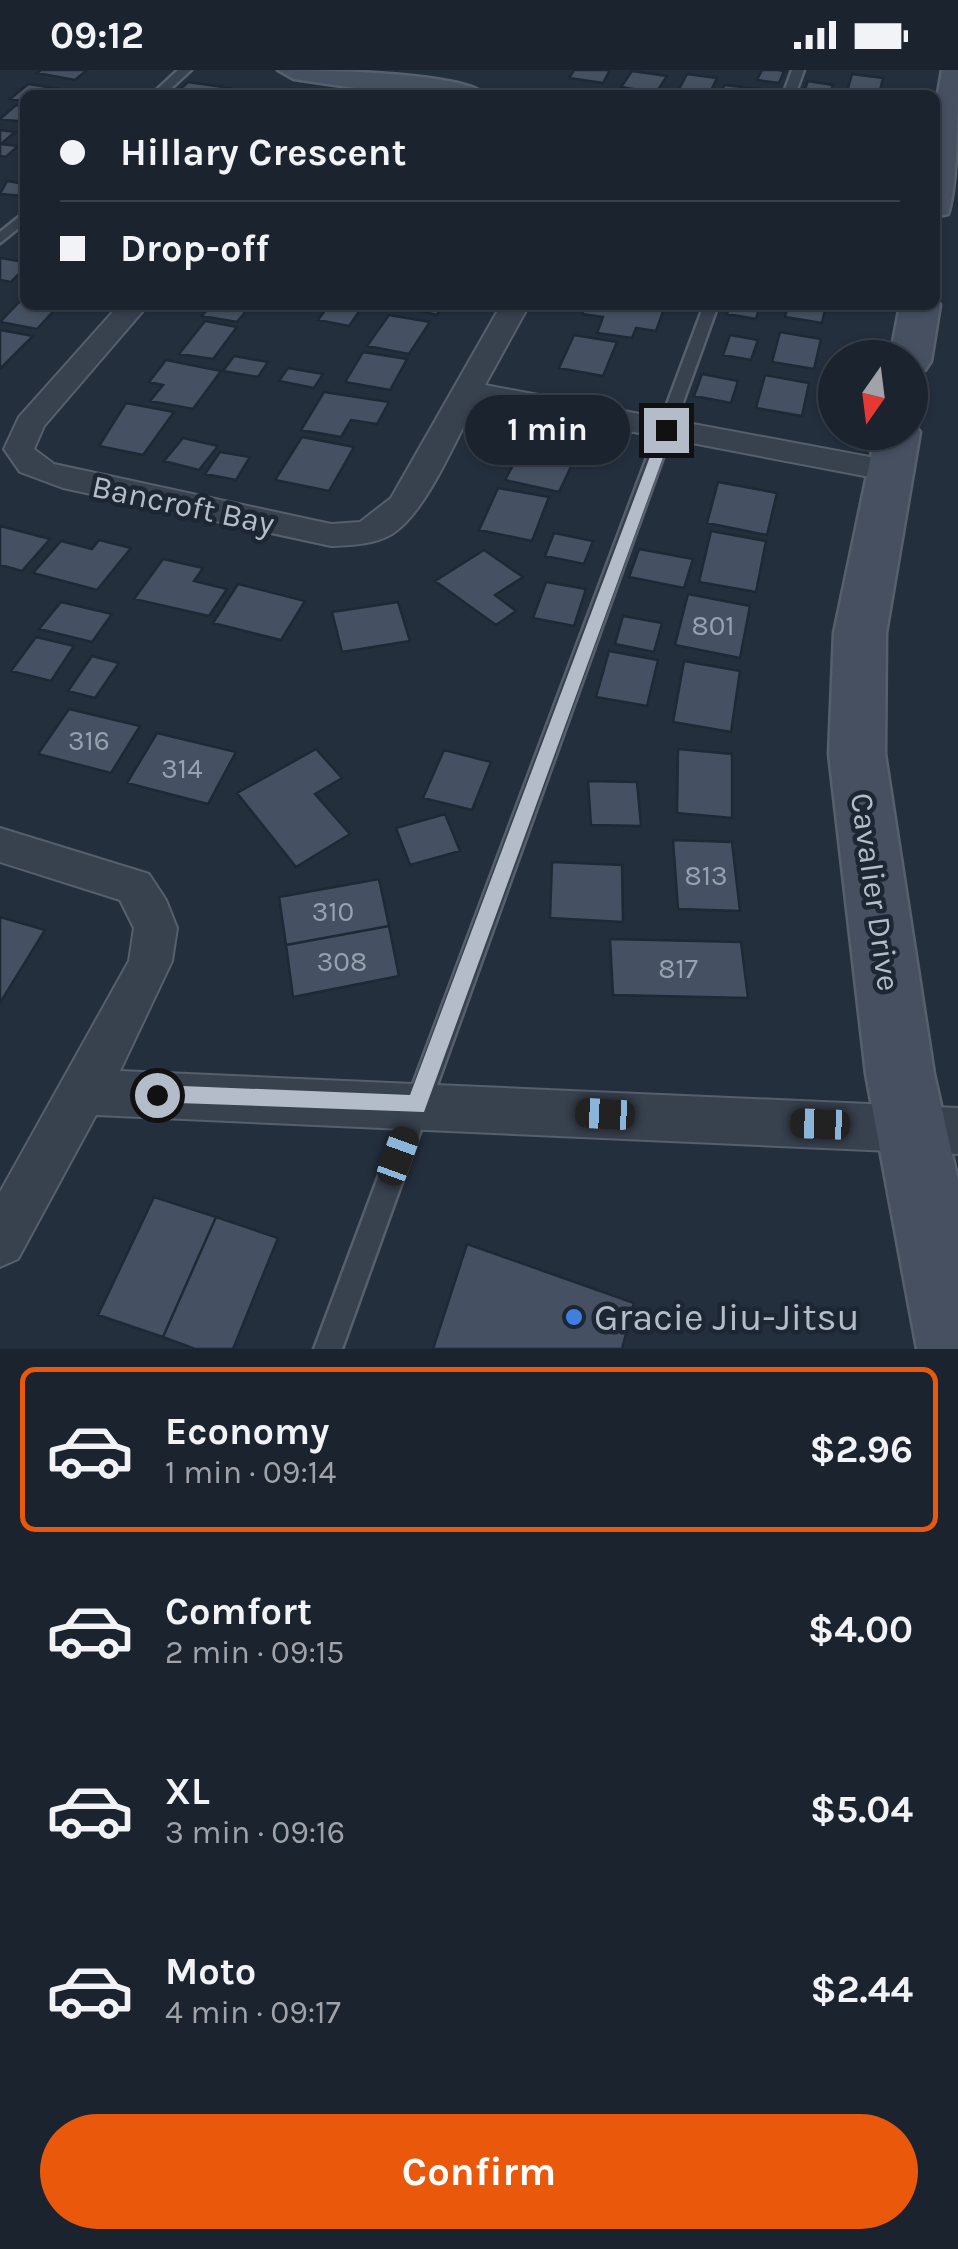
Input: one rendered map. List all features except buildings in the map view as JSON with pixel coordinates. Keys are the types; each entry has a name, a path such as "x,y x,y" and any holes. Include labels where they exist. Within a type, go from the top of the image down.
{"street":[{"path":"294,70 434,90"},
{"path":"940,152 958,70"},
{"name":"Bancroft Bay","path":"130,310 30,423 20,450 36,470 305,532 365,533 383,525 404,504 511,310"},
{"path":"914,340 919,310"},
{"path":"467,391 666,430 894,452"},
{"name":"Cavalier Drive","path":"894,452 860,633 857,754 900,1074 936,1130 956,1349"},
{"path":"0,846 134,887 155,923 156,942 147,968 83,1092 0,1241"},
{"path":"83,1092 936,1130"}],"lane":[{"path":"163,90 185,70"},
{"path":"0,239 20,221"},
{"path":"328,1349 709,310"}],"place":[{"name":"Gracie Jiu-Jitsu","path":"574,1317"}],"route":[{"path":"157,1095 416,1106 666,430"}]}
